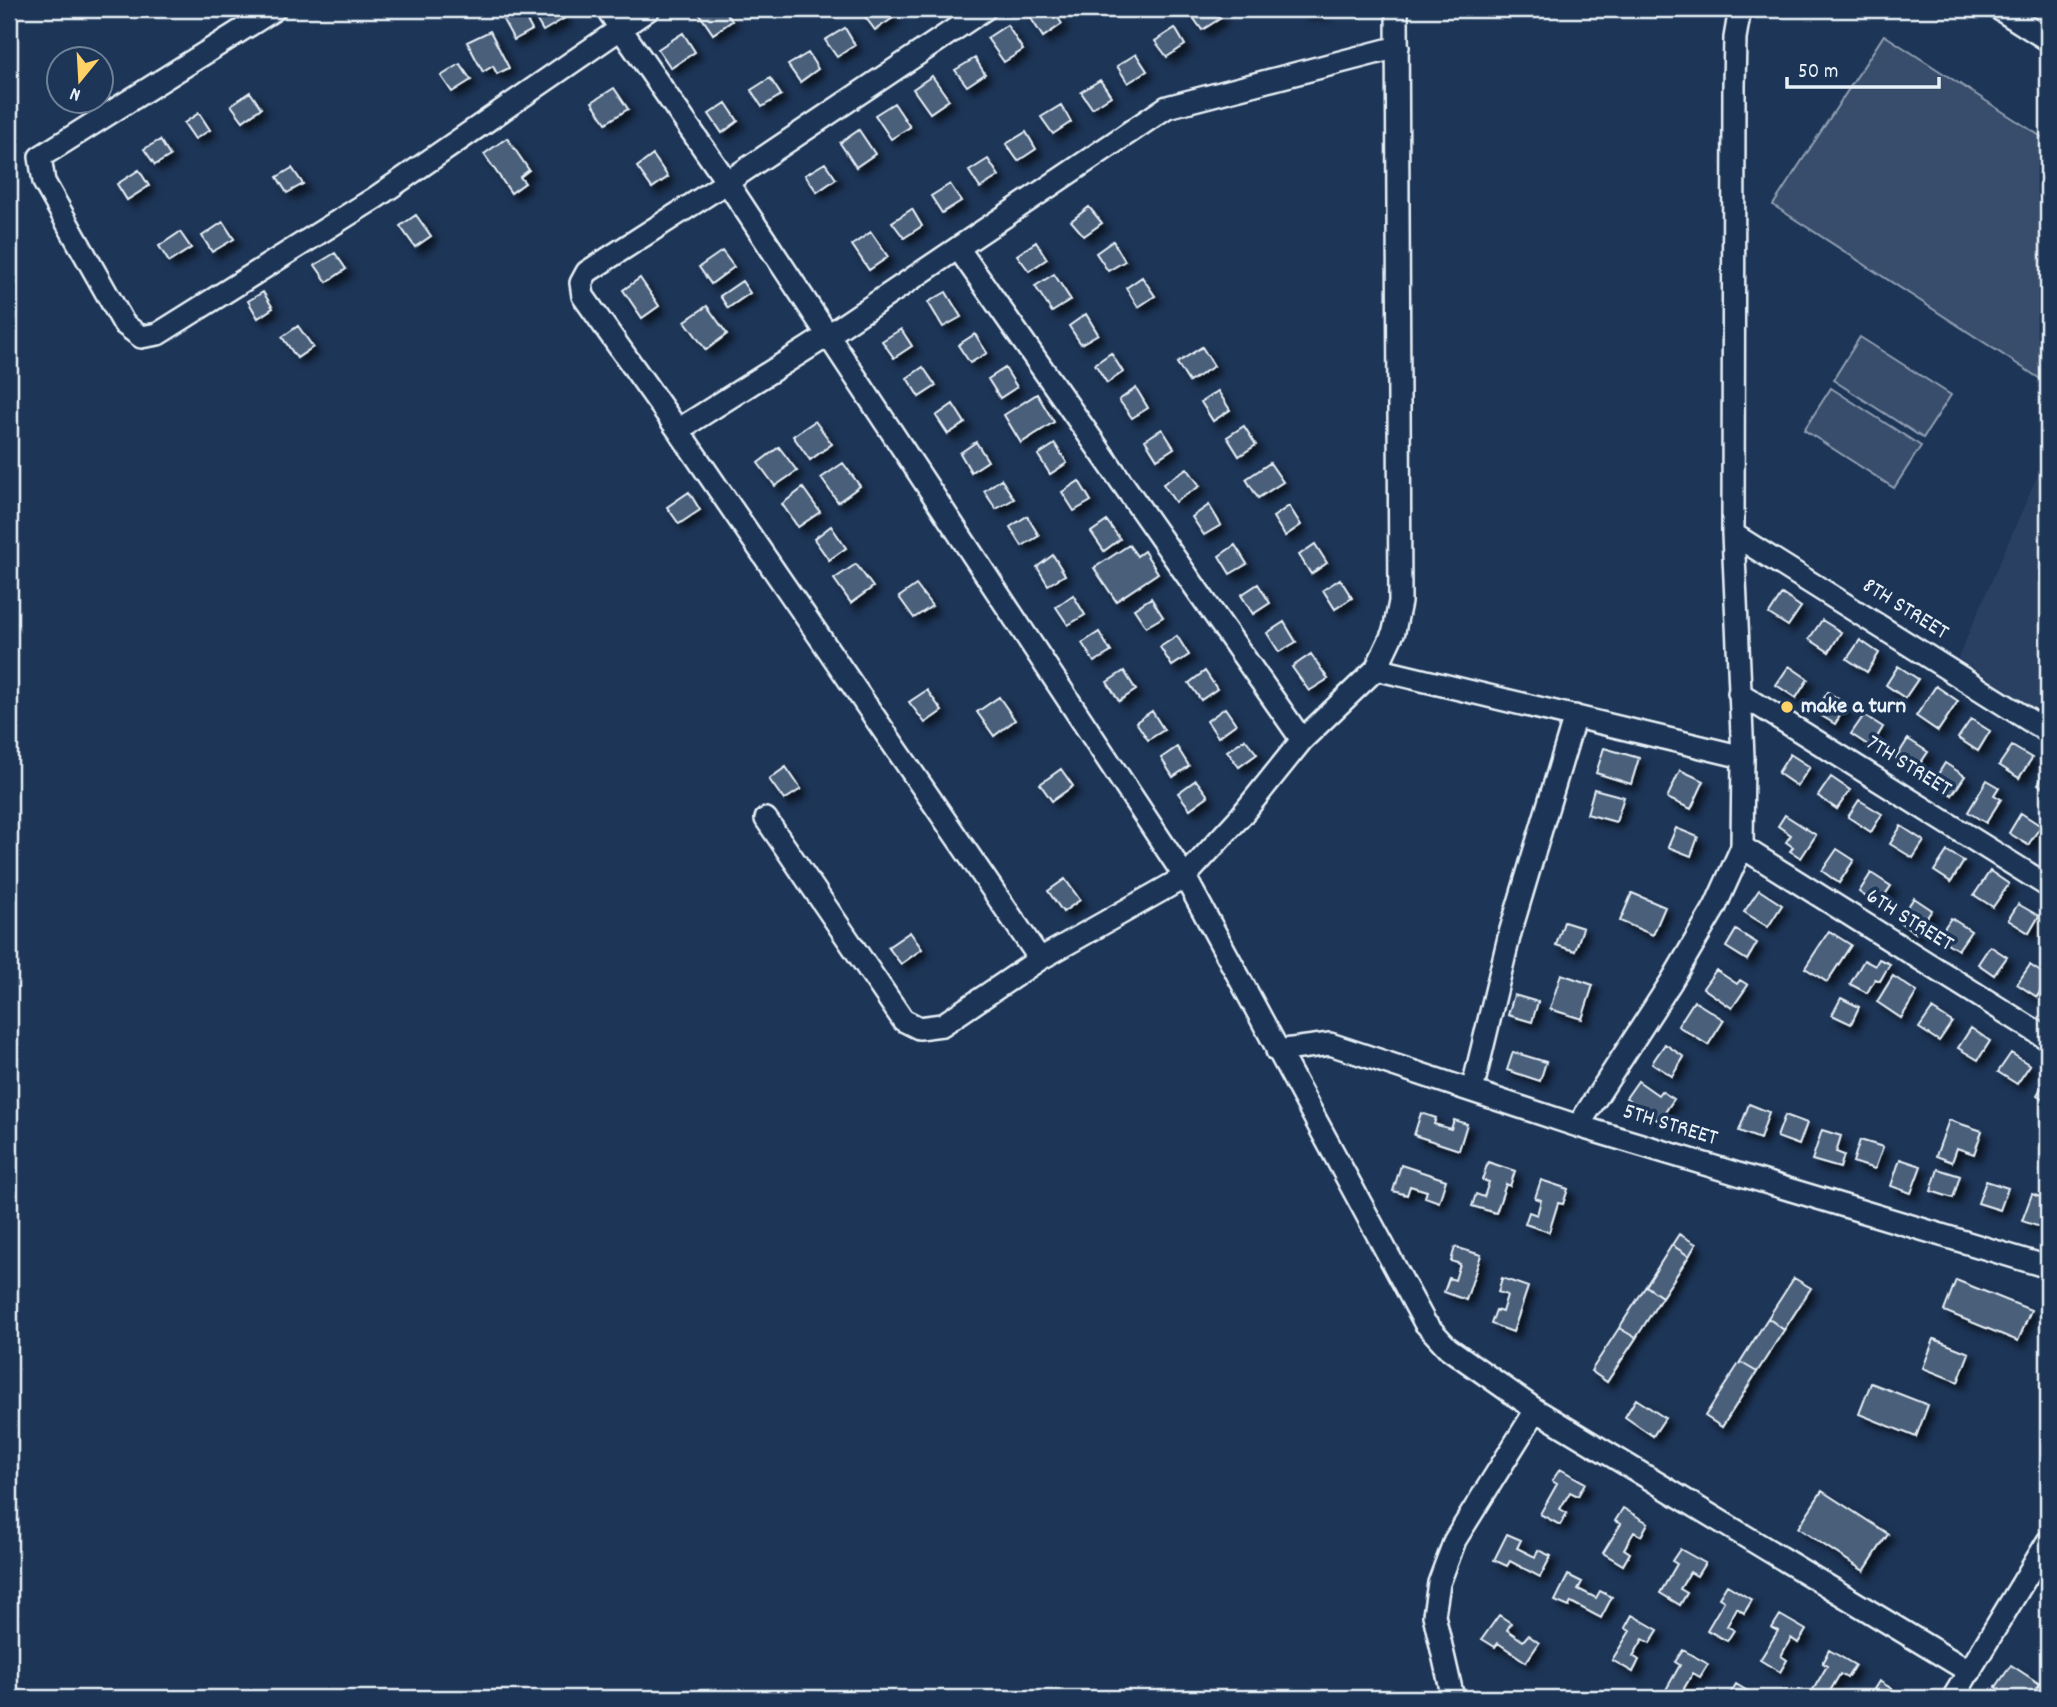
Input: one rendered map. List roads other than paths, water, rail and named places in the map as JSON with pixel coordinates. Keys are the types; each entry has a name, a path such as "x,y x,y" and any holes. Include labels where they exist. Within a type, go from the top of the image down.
{"street":[{"path":"275,9 40,157 44,182 124,324 141,337 158,334 374,198 649,9"},
{"path":"607,9 727,182 1185,877 1425,1323 1448,1348 1536,1410 1970,1672"},
{"path":"985,9 587,272 581,284 583,296 678,430 1040,959"},
{"path":"766,819 903,1020 919,1028 942,1025 1040,959 1185,877 1241,816 1302,740 1376,669 1394,631 1400,602 1397,9"},
{"path":"1578,1126 1716,908 1742,848 1743,757 1733,534 1734,99 1735,38 1740,9"},
{"path":"1999,9 2048,40"},
{"path":"678,430 827,336 1167,107 1398,47"},
{"path":"958,248 1302,740"},
{"name":"8TH STREET","path":"1733,534 2048,732"},
{"path":"1376,669 1743,757"},
{"name":"7TH STREET","path":"1740,693 2048,886"},
{"path":"1472,1091 1510,933 1575,716"},
{"name":"6TH STREET","path":"1742,848 2048,1039"},
{"name":"5TH STREET","path":"1278,1051 1330,1044 1578,1126 2048,1267"},
{"path":"1453,1698 1434,1615 1439,1583 1455,1540 1536,1410"},
{"path":"1953,1698 2048,1541"}],"place":[{"name":"make a turn","path":"1787,707"}]}
